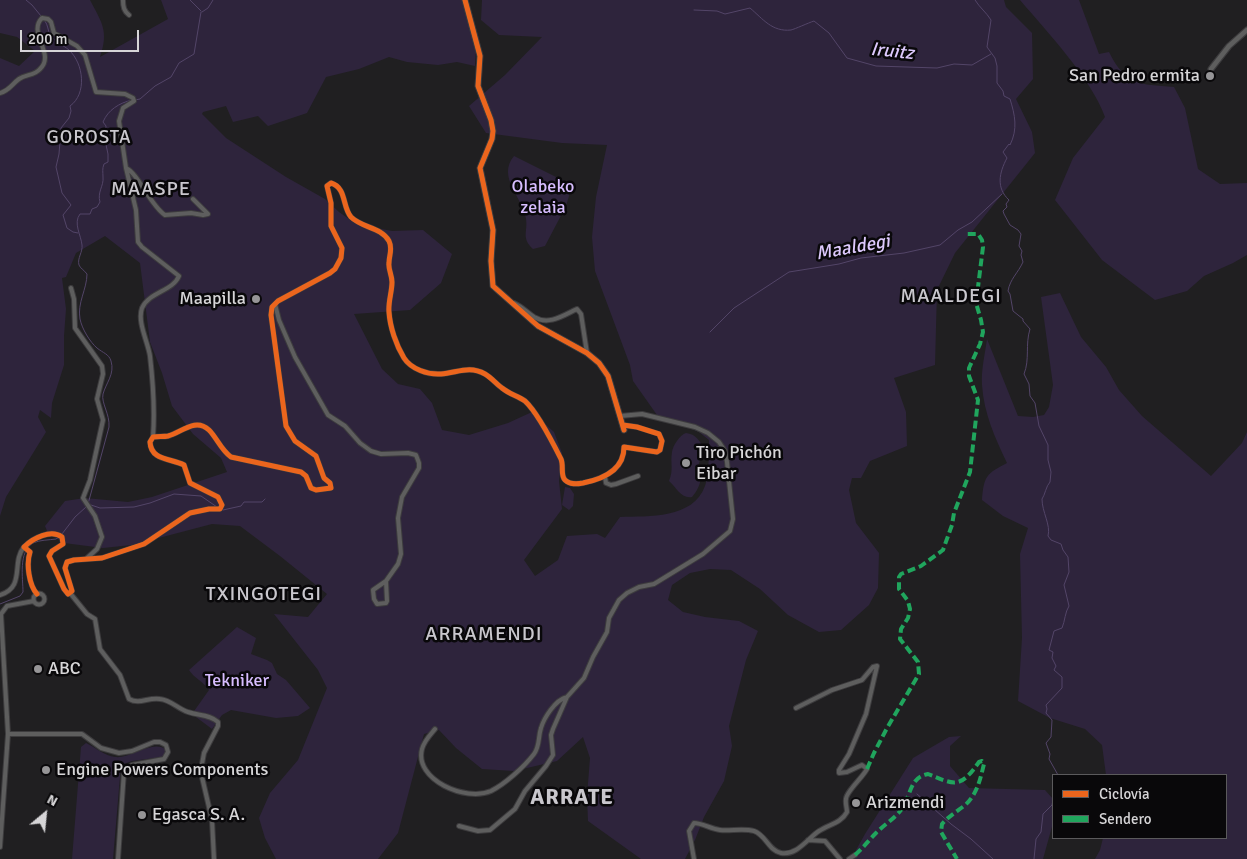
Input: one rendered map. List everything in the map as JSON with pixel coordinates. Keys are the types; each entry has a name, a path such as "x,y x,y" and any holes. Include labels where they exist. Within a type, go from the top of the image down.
{"street":[{"path":"123,0 123,6 129,15"},
{"path":"153,436 168,436 188,426 202,426 208,430 231,457 301,472 306,476 311,488 316,490 331,488 330,483 324,478 316,456 295,441 286,426 276,343 271,320 272,311 278,301 330,273 339,263 342,253 341,245 331,226 330,199 327,186 328,184 334,184 342,192 348,212 353,218 379,231 390,244 389,265 392,283 388,312 398,347 409,364 417,369 436,374 466,369 476,370 486,374 495,380 500,387 520,398 530,407 545,429 563,465 563,476 569,483 578,484 604,479 621,462 624,447 656,452 660,450 662,441 658,434 652,431 623,428 608,376 599,363 538,326 497,290 492,282 493,230 480,168 492,140 493,131 491,120 478,86 480,56 465,0"},
{"path":"0,93 9,88 20,77 35,74 43,66 46,58 38,28 40,20 45,18 51,22 54,33 76,46 85,55 96,92 124,94 133,99 123,108 120,121 126,168 136,210 138,242 179,276 174,284 154,295 141,312 151,370 154,406 153,436 150,442 153,453 182,463 190,482 194,486 218,497 221,502 221,507 217,510 209,509 190,513 144,544 102,558 67,562 65,565 66,573 72,589 70,593"},
{"path":"1211,70 1229,46 1247,30"},
{"path":"126,168 132,172 152,202 165,215 208,214 194,199"},
{"path":"71,288 74,300 75,328 102,366 103,374 97,400 103,420 90,480 83,498 95,516 101,530 102,539 94,552 84,560"},
{"path":"509,301 544,321 554,320 577,310 581,314 587,354"},
{"path":"275,304 279,320 295,357 328,415 345,426 360,443 371,451 381,454 408,453 416,455 419,468 402,497 398,518 401,554 398,564 386,581 373,590 374,599 377,604 383,605 387,601 386,581"},
{"path":"459,826 478,831 490,830 515,810 525,791 553,755 551,734 553,729 567,697 584,678 607,632 609,618 619,600 639,587 654,584 703,554 730,531 734,519 727,462 725,451 719,442 708,433 696,427 642,414 620,416"},
{"path":"604,479 606,484 611,485 638,476"},
{"path":"0,595 9,591 15,584 19,555 37,537 61,536 63,544 52,551 49,556 66,592 70,593 87,614 95,619 100,649 120,675 129,699 138,702 156,698 163,699 186,712 212,717 218,722 218,726 204,753 202,764 202,777 212,820 214,859"},
{"path":"0,847 8,734 1,614 8,606 34,601 40,605 45,601 43,595 37,594 34,590 26,549"},
{"path":"34,601 34,597 37,594"},
{"path":"694,859 689,831 694,823 719,830 754,831 762,835 774,850 781,854 797,850 825,827 844,818 847,812 845,800 847,795 863,777 867,769 862,765 847,772 839,773 839,770 849,754 866,714 877,666 873,667 862,680 832,690 796,708"},
{"path":"435,729 422,749 422,761 425,770 443,784 458,792 472,794 488,792 502,785 535,753 541,729 548,715 556,704 567,697"},
{"path":"8,734 82,734 101,748 119,753 132,751 154,742 166,745 168,752 164,759 132,765 124,771 118,859"},
{"path":"808,840 825,841 840,859"},
{"path":"849,859 855,855"}],"green space":[{"path":"0,0 90,0 103,27 104,40 100,57 168,19 161,0 462,0 476,49 475,66 457,62 438,65 407,62 389,57 359,69 326,77 307,113 268,126 258,116 233,122 226,106 203,112 202,114 226,138 286,177 325,199 356,224 392,231 423,230 452,254 441,283 410,310 354,314 382,369 398,384 420,389 432,403 442,430 469,435 508,423 532,412 554,432 562,453 559,481 562,509 524,560 535,576 558,560 567,536 597,534 605,538 620,517 669,514 691,505 699,497 705,486 709,463 709,440 699,432 657,415 633,381 630,365 595,271 592,237 596,197 607,145 562,143 486,133 469,106 505,75 542,37 499,35 481,20 482,0 1004,0 1006,7 1032,33 1033,79 1016,99 1032,132 1035,153 955,253 937,290 935,365 894,378 906,412 907,446 870,461 861,478 852,478 849,490 856,523 879,553 878,588 869,605 841,630 819,632 788,615 760,589 731,570 710,569 690,573 672,585 668,600 683,612 739,621 758,631 746,660 729,726 732,746 724,781 704,817 685,859 641,859 588,821 587,796 590,758 583,737 557,761 514,771 482,769 456,748 439,730 424,734 398,833 378,859 276,859 265,838 259,818 270,793 298,760 327,688 318,670 274,614 308,617 327,594 240,526 212,524 132,545 103,548 64,543 48,533 45,526 65,501 85,498 128,502 152,497 227,472 221,458 193,434 172,406 150,342 140,263 105,236 76,253 66,277 62,278 66,309 64,365 52,403 51,418 40,410 38,417 46,432 6,497 0,516 0,58 19,66 35,51 17,37 0,33"},
{"path":"1020,0 1079,0 1099,54 1109,52 1121,71 1135,81 1143,84 1174,87 1185,108 1198,169 1220,184 1247,183 1247,255 1204,276 1187,291 1155,300 1102,260 1055,200 1073,158 1105,117 1090,87 1079,71"},
{"name":"Olabeko zelaia","path":"514,156 572,186 566,206 545,246 533,249 527,242 524,211 509,180 509,164"},
{"path":"1060,293 1081,337 1106,367 1119,390 1142,416 1211,476 1242,443 1247,432 1247,859 1095,859 1103,839 1227,839 1227,774 1106,774 1102,745 1085,729 1050,718 1018,701 1022,638 1020,554 1028,528 1003,516 982,500 987,477 990,473 1007,463 994,435 985,406 982,385 987,339 1018,416 1033,417 1044,415 1049,407 1053,385 1041,297"},
{"name":"Tiro Pichón Eibar","path":"686,433 695,436 704,449 697,469 701,474 700,483 692,497 682,494 669,481 675,443"},
{"path":"565,487 570,488 574,494 573,506 569,510 562,505"},
{"name":"Tekniker","path":"237,627 256,638 251,654 272,663 277,674 286,680 310,708 298,716 276,718 231,710 222,715 212,729 192,714 209,690 189,670"},
{"path":"961,736 950,746 950,766 969,788 1045,790 1052,798 1052,827 1043,859 851,859 913,758 949,737"},
{"path":"86,743 115,757 154,747 165,749 166,753 162,757 132,761 121,765 113,859 72,859 81,747"}],"waterway":[{"path":"26,0 41,16"},
{"path":"190,0 201,11"},
{"path":"202,12 208,8 213,0"},
{"path":"975,0 991,20 987,47 995,58 997,83 1004,96 1010,99 1014,116 1015,128 1013,139 1003,152 1007,158 1000,180 1002,190 1009,200 1006,204 1007,207 1003,211 1004,214 1010,225 1021,234 1019,246 1022,251 1023,262 1010,283 1008,291 1013,311 1023,319 1030,329 1027,363 1024,374 1029,384 1030,396 1035,403 1039,426 1048,445 1048,460 1051,472 1050,482 1042,499 1049,532 1048,536 1051,540 1061,544 1068,557 1069,572 1064,585 1069,606 1062,628 1054,631 1049,650 1053,652 1052,658 1056,666 1054,670 1062,677 1062,688 1046,705 1046,713 1052,720 1051,737 1046,743 1050,754 1049,759 1057,774"},
{"name":"Iruitz","path":"694,10 717,11 725,14 750,8 768,24 784,30 791,30 814,21 829,33 847,58 876,66 937,68 954,64 972,65 991,54"},
{"name":"GOROSTA","path":"135,100 140,99 155,86 171,77 179,63 194,54 201,12"},
{"path":"45,21 50,35 74,56 82,79 79,94 70,106 69,118 61,128 56,167 62,193 71,205 63,215 67,228 78,233"},
{"name":"GOROSTA","path":"132,100 115,108 103,122 106,126 105,140 108,162 103,167 103,180 99,195 100,202 97,207 92,209 90,214 80,214 77,221 82,245 79,265 87,274 79,313 80,319 89,339 109,357 112,366 103,394 109,427 88,504 100,508 134,507 174,494 201,496 217,507"},
{"name":"Maaldegi","path":"710,332 734,308 789,272 839,264 861,258 904,253 940,245 958,230 972,222 1002,194"},
{"path":"223,510 241,506 244,502 262,502 265,499"},
{"name":"GOROSTA","path":"62,534 75,517 86,507"},
{"name":"GOROSTA","path":"0,604 20,596 23,592 22,566 28,547 35,542 59,537"},
{"path":"917,794 993,859"},
{"path":"1034,859 1036,839 1041,832 1043,814 1052,805"}],"marked path":[{"path":"867,769 887,728 919,674 918,662 900,639 901,629 908,618 910,609 908,601 899,589 899,577 901,574 921,566 943,550 952,525 954,513 970,472 978,400 969,376 969,368 980,344 983,332 976,303 983,247 982,240 978,234 967,234"},
{"path":"855,855 901,810 912,786 918,778 928,774 945,781 962,781 982,761 984,764 981,776 972,797 942,824 941,832 957,859"}],"cycle path":[{"path":"465,0 480,56 478,86 491,120 493,131 492,139 480,168 493,230 491,261 493,286 538,326 587,353 599,363 608,376 624,430"},
{"path":"37,594 29,574 28,562 30,552 24,547 37,538 48,534 62,537 63,544 52,551 49,556 68,594 72,591 65,568 67,562 102,558 144,544 190,513 220,509 222,505 218,497 190,483 184,465 162,458 154,453 150,442 153,437 168,436 193,425 204,426 231,457 301,472 306,476 311,488 316,490 331,488 330,483 324,478 316,456 295,441 286,426 271,315 272,307 278,301 330,273 335,269 341,258 342,248 331,226 331,203 327,186 331,183 340,189 351,217 355,221 386,236 389,241 391,249 389,265 392,282 389,308 391,324 398,347 407,362 420,370 436,374 463,370 479,371 505,390 525,401 550,437 561,459 562,473 567,482 578,484 605,476 620,462 624,447 657,452 660,450 662,441 659,434 623,425"}],"place":[{"name":"San Pedro ermita","path":"1210,76"},
{"name":"Maapilla","path":"256,299"},
{"name":"Tiro Pichón Eibar","path":"686,463"},
{"name":"ABC","path":"38,669"},
{"name":"Engine Powers Components","path":"46,770"},
{"name":"Arizmendi","path":"856,803"},
{"name":"Egasca S. A.","path":"142,815"}],"district":[{"name":"GOROSTA","path":"89,138"},
{"name":"MAASPE","path":"151,190"},
{"name":"MAALDEGI","path":"951,297"},
{"name":"TXINGOTEGI","path":"264,595"},
{"name":"ARRAMENDI","path":"484,635"},
{"name":"ARRATE","path":"572,798"}]}
